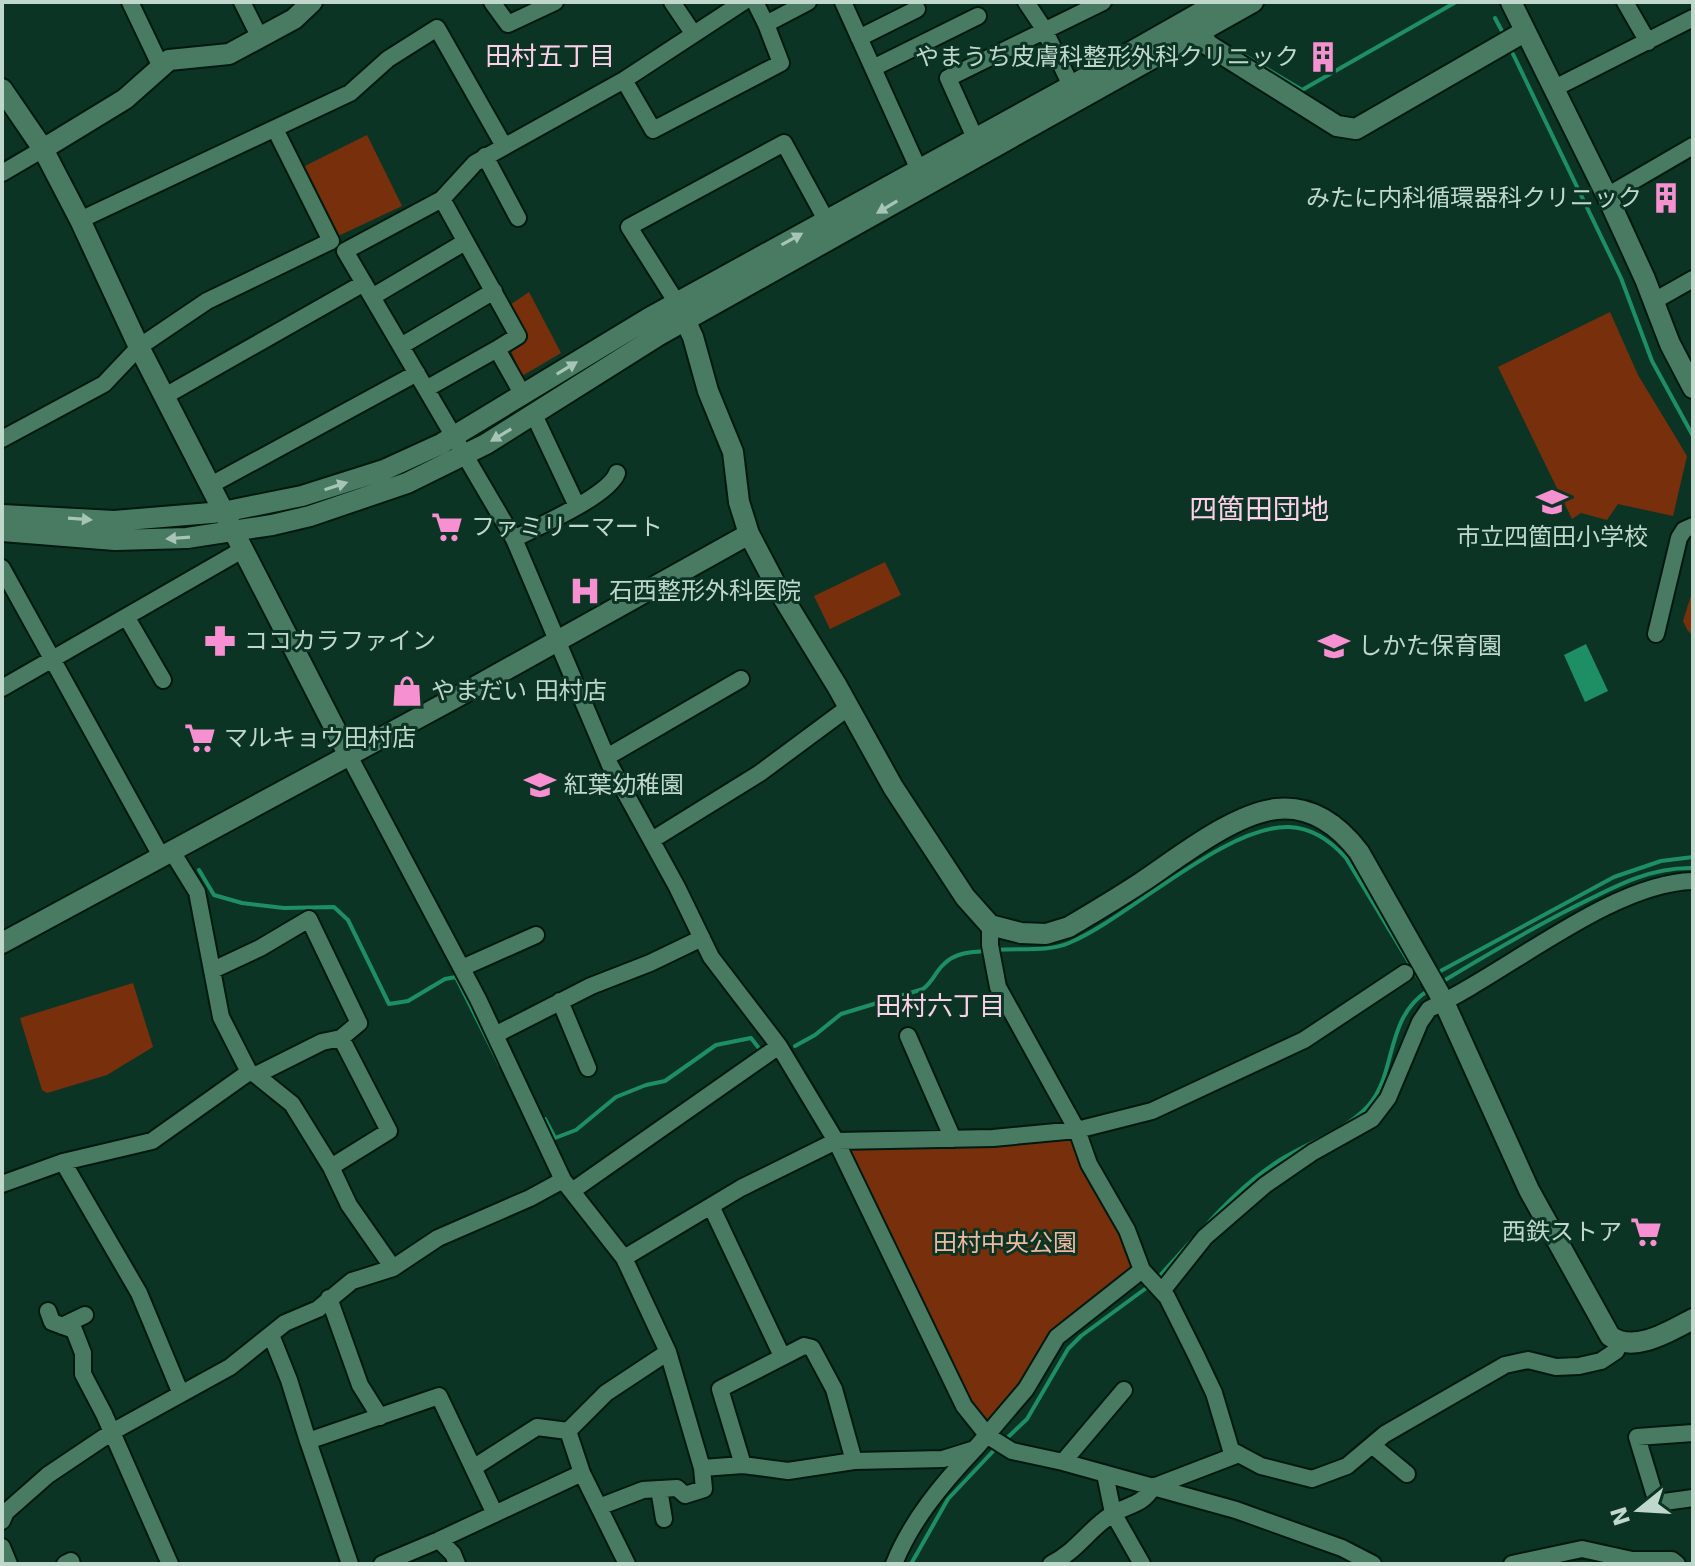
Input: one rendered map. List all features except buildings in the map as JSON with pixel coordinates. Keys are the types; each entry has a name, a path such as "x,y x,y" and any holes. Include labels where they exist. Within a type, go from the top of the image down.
{"street":[{"path":"130,2 161,67"},
{"path":"242,2 259,36"},
{"path":"492,2 508,24 555,2"},
{"path":"672,2 693,33"},
{"path":"743,2 624,80 485,156 442,199 345,251 514,539 607,757 711,957 779,1046 836,1141 964,1406 988,1436 1008,1449 1236,1510 1342,1548 1373,1564"},
{"path":"624,80 653,130 781,63 755,2"},
{"path":"766,24 808,2"},
{"path":"843,2 919,170"},
{"path":"1026,2 1044,29 1074,93"},
{"path":"975,138 948,78 1103,2"},
{"path":"2,515 114,521 223,512 272,504 384,470 455,436 523,395 682,312 1074,93 1219,2"},
{"path":"831,229 919,170 975,138 1199,32 1253,2"},
{"path":"1511,2 1607,196 1670,344 1693,388"},
{"path":"1625,2 1648,42"},
{"path":"2,173 125,99 169,60 229,54 294,19 308,4"},
{"path":"859,38 917,9"},
{"path":"873,68 978,16"},
{"path":"1553,89 1693,18"},
{"path":"80,220 350,93 388,59 437,28 504,146"},
{"path":"1199,32 1208,45 1337,126 1356,129 1524,32"},
{"path":"2,89 43,149 80,220 209,486 462,968 567,1186 624,1258 668,1352 702,1468 704,1489 685,1495 677,1488 643,1490 599,1507"},
{"path":"2,439 104,384 139,347 207,301 331,241 275,129"},
{"path":"831,229 784,143 629,227 682,312 708,391 733,452 739,502 749,534 901,799 991,942 998,987 1077,1130 1089,1164 1127,1230 1144,1272 1167,1297 1214,1393 1231,1450 1261,1466 1312,1479 1347,1466 1401,1424 1505,1365 1528,1360 1556,1367 1579,1366 1601,1361 1616,1351 1619,1344"},
{"path":"1607,196 1693,146"},
{"path":"485,156 518,218"},
{"path":"426,389 518,336 442,199"},
{"path":"165,396 465,242"},
{"path":"1654,301 1693,279"},
{"path":"401,346 494,291"},
{"path":"2,531 115,540 187,538 272,525 340,507 407,483 466,455 534,415 682,312"},
{"path":"497,349 523,395"},
{"path":"209,486 417,373"},
{"path":"534,415 577,506"},
{"path":"514,539 577,506 614,482 617,473"},
{"path":"1656,634 1679,538 1684,530 1693,526"},
{"path":"2,943 455,698 749,534"},
{"path":"2,688 242,550"},
{"path":"2,568 166,853 197,892 221,1017 253,1074 292,1104 331,1167 349,1205 393,1268"},
{"path":"127,618 163,680"},
{"path":"607,757 741,679"},
{"path":"652,840 760,773 849,707"},
{"path":"991,942 1021,933 1046,934 1069,927 1215,834 1252,816 1277,809 1323,817 1343,832 1359,852 1418,970 1442,998 1529,1190 1610,1336 1619,1344 1631,1344 1653,1338 1693,1319"},
{"path":"1160,1290 1205,1237 1265,1185 1313,1152 1372,1119 1388,1098 1420,1022 1442,998 1640,892 1670,882 1693,881"},
{"path":"2,1184 63,1162 152,1141 253,1074 322,1042 341,1038 359,1023 309,919 260,948 213,970"},
{"path":"462,968 536,935"},
{"path":"495,1035 560,1001 702,938"},
{"path":"624,1258 741,1188 836,1141 953,1139 1077,1130 1152,1111 1304,1040 1418,970"},
{"path":"560,1001 588,1068"},
{"path":"908,1036 953,1139"},
{"path":"331,1167 389,1131 341,1038"},
{"path":"2,1521 6,1512 48,1475 112,1432 230,1367 285,1323 318,1309 352,1281 393,1268 438,1238 530,1198 567,1186 779,1046"},
{"path":"63,1162 139,1293 181,1394"},
{"path":"711,1206 782,1356"},
{"path":"894,1564 920,1515 947,1478 988,1436 1026,1389 1057,1337 1144,1272"},
{"path":"329,1298 360,1385 380,1417"},
{"path":"48,1311 52,1322 74,1330 83,1353 83,1374 170,1564"},
{"path":"62,1326 85,1315"},
{"path":"271,1335 350,1564"},
{"path":"743,1465 720,1389 804,1346 812,1348 834,1389 854,1461"},
{"path":"568,1431 606,1393 668,1352"},
{"path":"1063,1462 1124,1390"},
{"path":"308,1441 439,1396 495,1514"},
{"path":"473,1468 537,1427 568,1431"},
{"path":"568,1431 582,1473 627,1564"},
{"path":"1693,1433 1637,1437 1657,1503 1693,1498"},
{"path":"1372,1445 1407,1474"},
{"path":"702,1468 743,1465 788,1471 854,1461 943,1459 975,1449"},
{"path":"1051,1564 1070,1554 1113,1513 1146,1499 1153,1487 1239,1454"},
{"path":"382,1564 582,1473"},
{"path":"1105,1474 1113,1513 1142,1564"},
{"path":"659,1489 664,1519"},
{"path":"439,1540 453,1554 457,1564"},
{"path":"2,1547 9,1564"},
{"path":"1512,1564 1582,1549 1632,1560 1672,1560 1677,1564"},
{"path":"65,1564 71,1561 72,1564"}],"green space":[{"path":"367,135 402,206 334,238 301,168"},
{"path":"529,292 561,353 522,376 511,351 528,339 510,305"},
{"path":"1610,312 1638,375 1687,456 1673,516 1618,504 1607,520 1581,513 1572,519 1498,367"},
{"path":"885,562 901,595 830,629 814,596"},
{"path":"1693,589 1693,635 1683,621"},
{"path":"133,983 153,1047 107,1075 47,1093 42,1090 20,1018"},
{"name":"田村中央公園","path":"1073,1137 1124,1233 1136,1268 1054,1333 1023,1385 988,1427 969,1402 842,1147"}],"shaded area":[{"path":"1586,644 1608,691 1585,702 1564,655"}],"waterway":[{"path":"1232,48 1302,90 1456,2"},
{"path":"1495,18 1503,33"},
{"path":"1513,54 1621,278 1652,361 1693,436"},
{"path":"996,950 1043,949 1069,943 1093,931 1207,856 1264,830 1289,827 1321,836 1346,858 1421,982 1424,980"},
{"path":"1435,974 1614,877 1661,861 1693,857"},
{"path":"1440,983 1614,887 1660,871 1693,868"},
{"path":"199,870 214,895 242,903 284,908 334,907 348,920 389,1004 408,1001 445,979 456,977 500,1065"},
{"path":"795,1046 841,1014 923,989 954,957 987,951"},
{"path":"1202,1230 1264,1171 1347,1124 1368,1106 1383,1079 1405,1015 1415,1001 1429,990"},
{"path":"545,1119 555,1138 576,1130 616,1097 665,1081 716,1045 751,1038 758,1047"},
{"path":"1156,1280 1193,1239"},
{"path":"1005,1440 1027,1419 1068,1349 1149,1286"},
{"path":"911,1564 948,1499 998,1446"}],"place":[{"name":"やまうち皮膚科整形外科クリニック","path":"1323,57"},
{"name":"みたに内科循環器科クリニック","path":"1666,198"},
{"name":"市立四箇田小学校","path":"1552,502"},
{"name":"ファミリーマート","path":"447,527"},
{"name":"石西整形外科医院","path":"585,591"},
{"name":"ココカラファイン","path":"220,641"},
{"name":"しかた保育園","path":"1334,646"},
{"name":"やまだい 田村店","path":"407,691"},
{"name":"マルキョウ田村店","path":"200,738"},
{"name":"紅葉幼稚園","path":"540,785"},
{"name":"西鉄ストア","path":"1646,1232"}],"district":[{"name":"田村五丁目","path":"550,56"},
{"name":"四箇田団地","path":"1259,509"},
{"name":"田村六丁目","path":"940,1006"}]}
